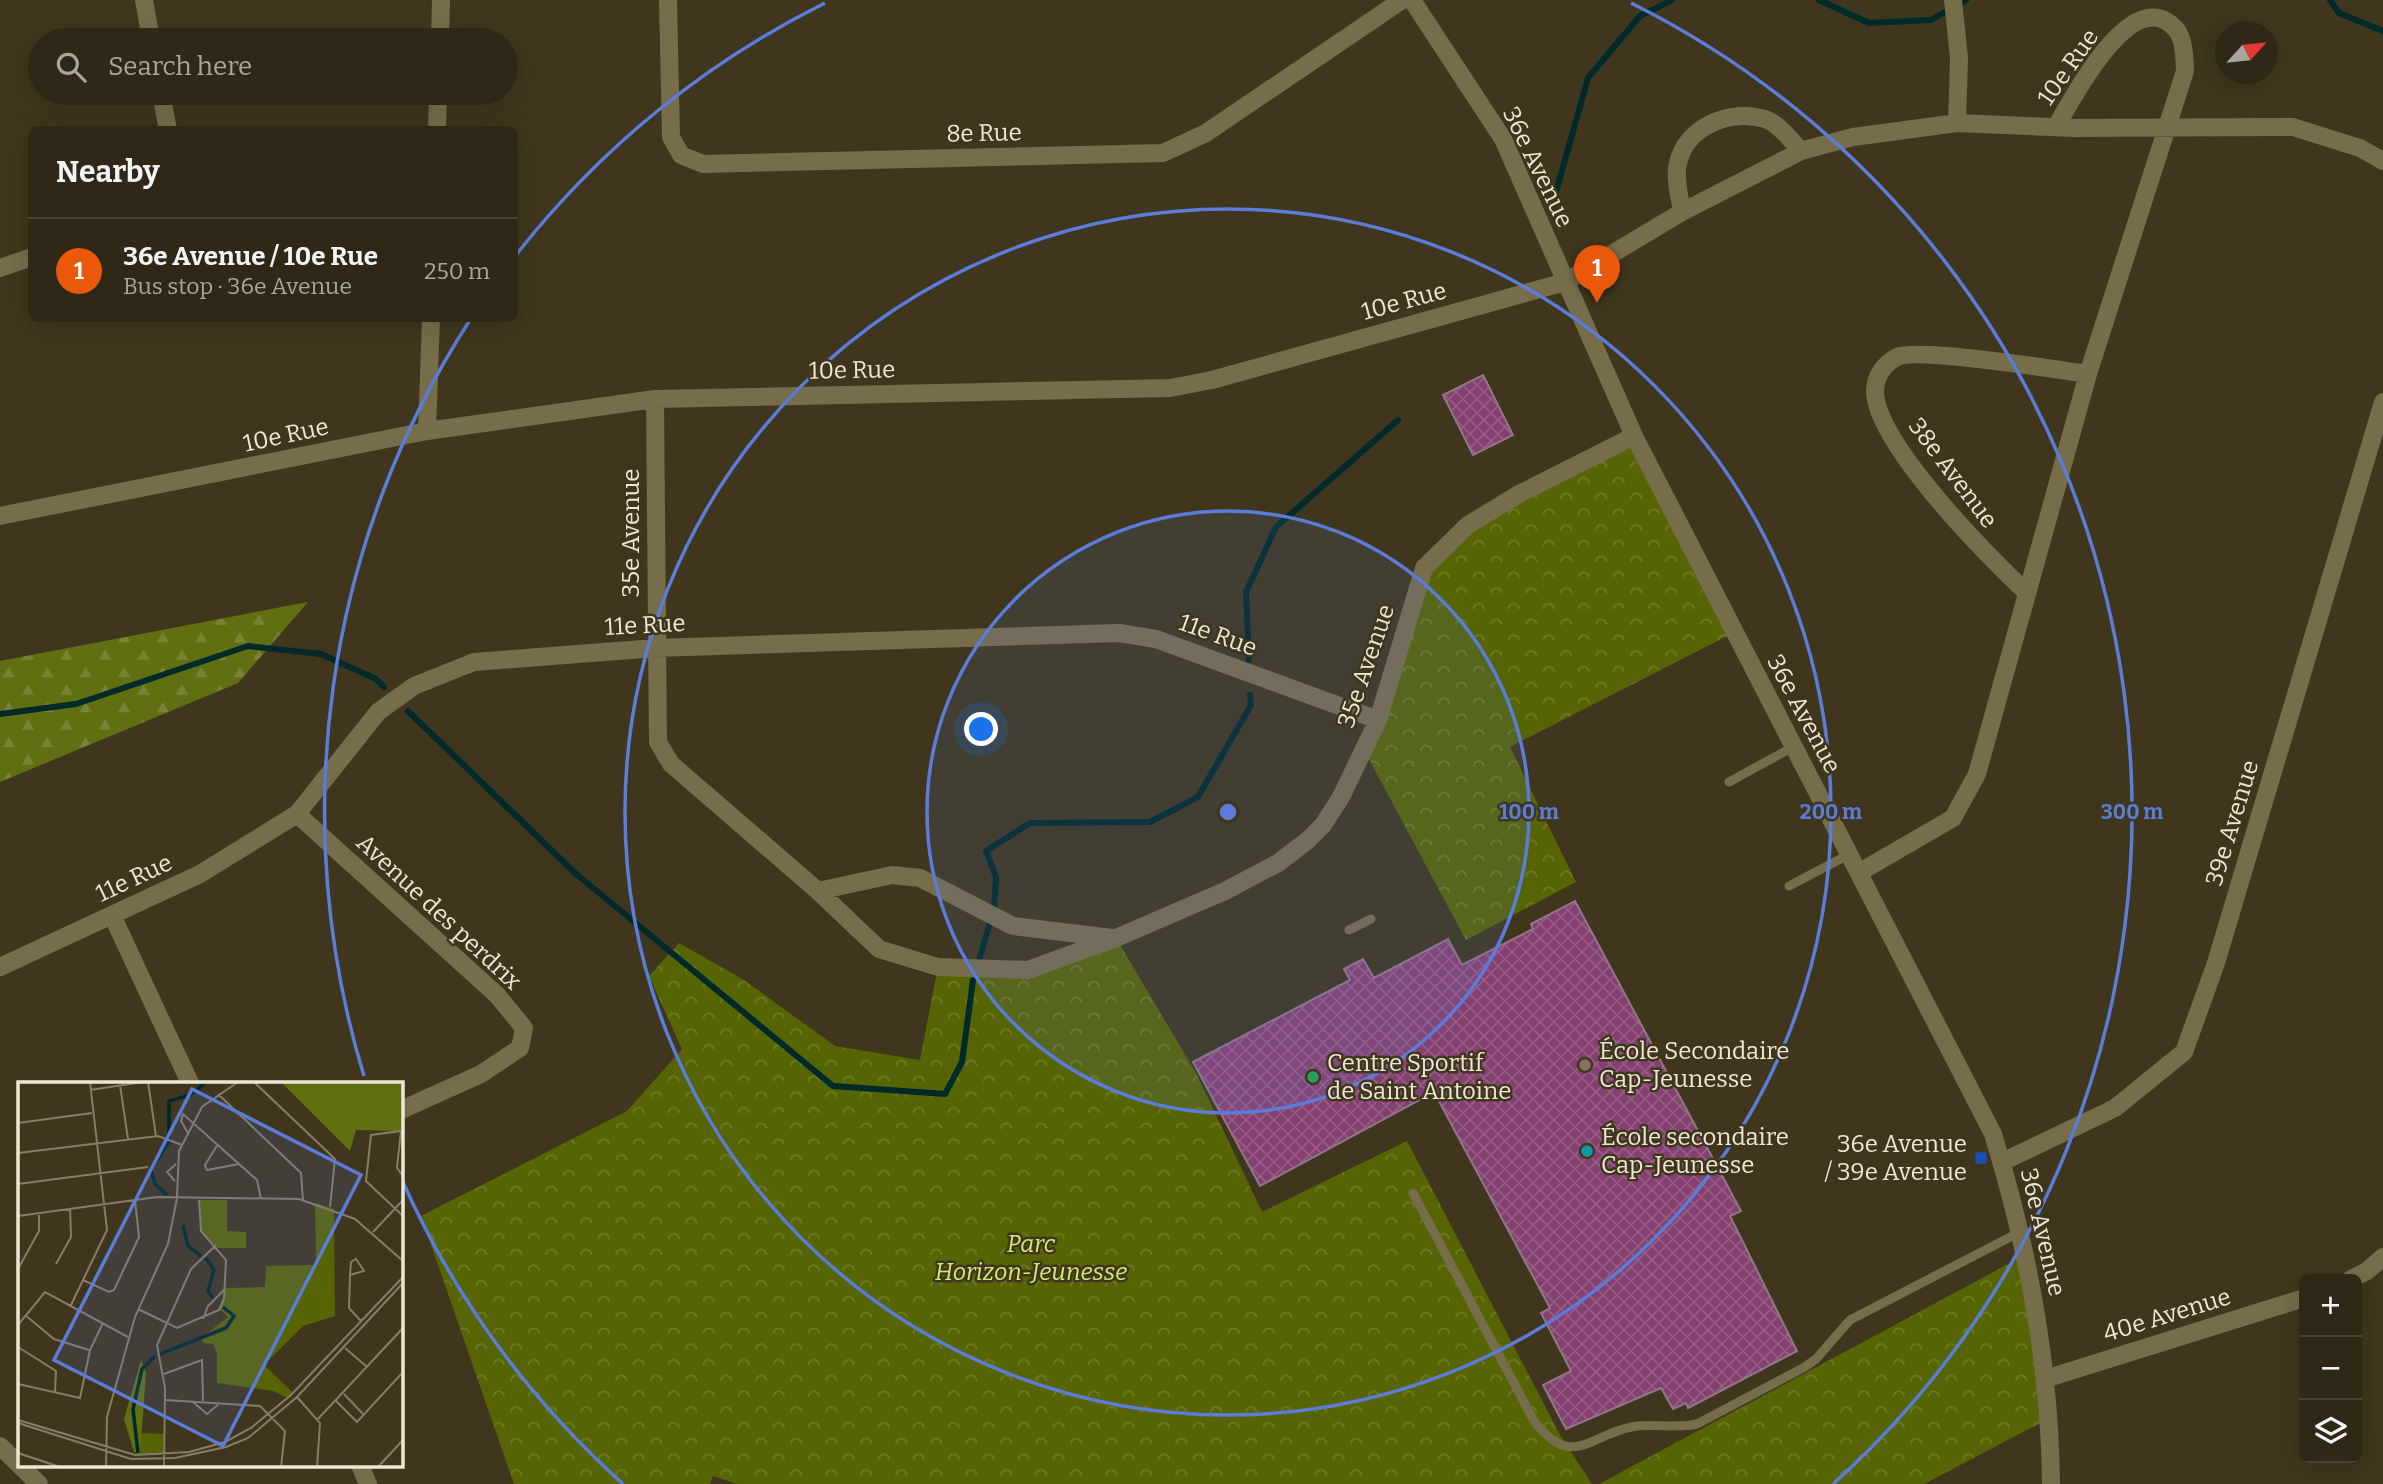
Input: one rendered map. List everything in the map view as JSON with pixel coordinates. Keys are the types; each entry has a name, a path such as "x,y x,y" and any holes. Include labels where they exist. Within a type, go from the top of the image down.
{"street":[{"path":"144,0 150,28"},
{"path":"440,28 441,0"},
{"name":"8e Rue","path":"668,0 671,137 681,155 703,164 1163,153 1206,133 1402,0"},
{"name":"36e Avenue","path":"1412,0 1503,139 1634,436 1993,1134 2020,1232 2043,1344 2051,1484"},
{"path":"1953,0 1959,58 1956,123"},
{"name":"10e Rue","path":"2056,127 2101,55 2123,32 2141,20 2159,18 2174,25 2183,41 2184,51 2185,71 2169,128"},
{"path":"163,105 167,126"},
{"path":"437,126 438,105"},
{"path":"1682,212 1677,164 1690,139 1712,121 1742,116 1766,119 1801,151"},
{"name":"10e Rue","path":"0,516 427,431 655,399 1170,388 1225,377 1565,282 1682,212 1801,151 1853,137 1956,123 2056,127 2293,127 2360,148 2383,161"},
{"path":"1860,872 1954,818 1977,774 2088,374 2169,128"},
{"path":"0,268 28,258"},
{"path":"427,431 431,322"},
{"name":"38e Avenue","path":"2027,593 1977,546 1930,491 1887,428 1875,391 1881,369 1899,355 1969,358 2088,374"},
{"name":"35e Avenue","path":"655,399 658,741 671,764 818,891 879,949 938,967 1028,970 1116,939 1225,891 1278,863 1324,825 1341,797 1378,720 1424,568 1468,524 1519,494 1634,436"},
{"name":"39e Avenue","path":"2002,1162 2115,1108 2183,1052 2216,963 2383,402"},
{"name":"11e Rue","path":"0,967 200,874 298,814 378,712 414,686 474,662 656,648 1119,633 1156,639 1378,720"},
{"name":"Avenue des perdrix","path":"298,814 497,995 524,1028 520,1048 491,1068 402,1110"},
{"path":"818,891 892,875 920,878 1013,926 1116,939"},
{"path":"112,915 190,1082"},
{"path":"2361,1274 2383,1257"},
{"name":"40e Avenue","path":"2045,1379 2299,1300"},
{"path":"0,1446 18,1464"},
{"path":"21,1466 39,1484"},
{"path":"360,1466 368,1484"}],"lane":[{"path":"1729,782 1793,747"},
{"path":"1789,886 1850,854"},
{"path":"1349,930 1371,919"},
{"path":"1413,1193 1534,1421 1548,1438 1571,1447 1587,1446 1632,1427 1681,1428 1697,1424 1803,1368 1816,1359 1850,1320 2020,1232"}],"green space":[{"path":"1634,436 1733,633 1510,747 1576,882 1466,940 1363,748 1424,568 1468,524"},
{"path":"308,602 238,683 0,782 0,661"},
{"name":"Parc Horizon-Jeunesse","path":"1116,938 1196,1073 1262,1212 1407,1141 1560,1435 1592,1484 737,1484 713,1476 710,1484 514,1484 421,1216 627,1111 682,1049 649,976 679,943 744,980 835,1046 920,1060 938,967 1028,970"},
{"path":"2025,1255 2048,1419 1924,1484 1599,1484"}],"building":[{"path":"1483,375 1513,435 1473,455 1443,395"},
{"name":"École secondaire Cap-Jeunesse","path":"1575,901 1741,1211 1730,1216 1797,1351 1688,1408 1686,1403 1673,1409 1661,1388 1566,1429 1543,1385 1571,1371 1541,1313 1550,1308 1434,1092 1260,1186 1193,1062 1350,980 1344,969 1363,959 1374,978 1448,939 1462,965 1533,929 1531,924"}],"waterway":[{"path":"1552,206 1588,78 1640,16 1672,0"},
{"path":"1819,0 1869,23 1931,20 1966,0"},
{"path":"2330,0 2339,13 2383,31"},
{"path":"1249,660 1246,592 1276,527 1398,420"},
{"path":"0,714 76,704 248,646 321,654 376,679 384,687"},
{"path":"994,910 996,877 986,851 1030,823 1150,822 1198,797 1251,705 1250,695"},
{"path":"408,711 575,873 833,1086 945,1094 962,1062 973,980"},
{"path":"980,957 989,926"}],"place":[{"name":"36e Avenue / 10e Rue","path":"1597,303"},
{"name":"École Secondaire Cap-Jeunesse","path":"1585,1065"},
{"name":"Centre Sportif de Saint Antoine","path":"1313,1077"},
{"name":"École secondaire Cap-Jeunesse","path":"1587,1151"},
{"name":"36e Avenue / 39e Avenue","path":"1981,1158"}]}
